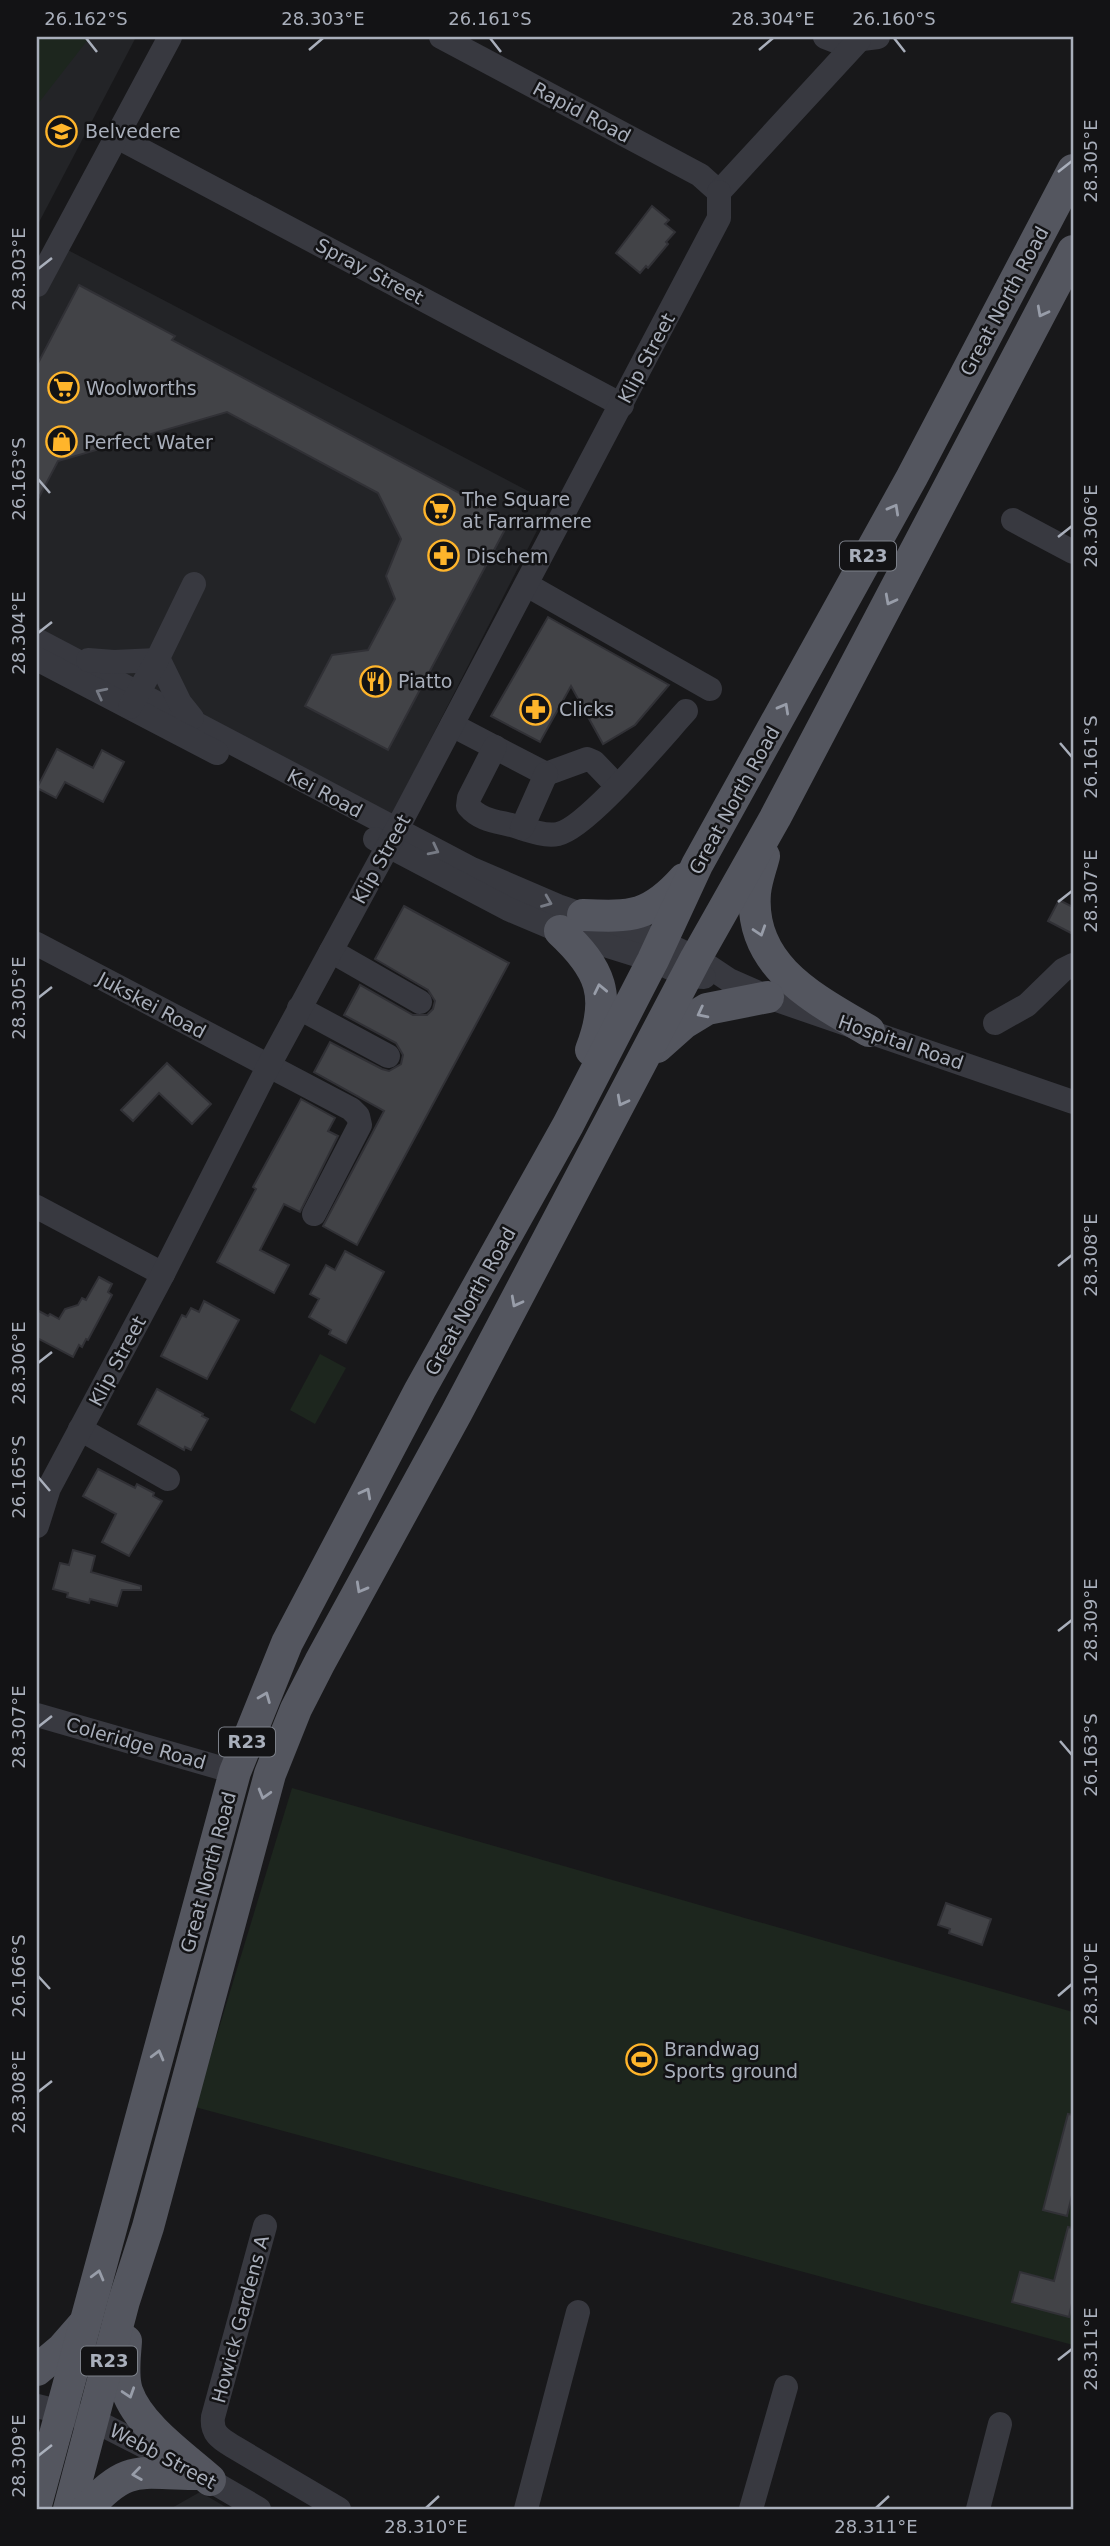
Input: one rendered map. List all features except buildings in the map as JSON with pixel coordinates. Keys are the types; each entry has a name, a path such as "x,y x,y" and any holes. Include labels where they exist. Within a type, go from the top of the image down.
{"main road":[{"name":"Great North Road","path":"37,2501 50,2409 85,2323 235,1772 287,1643 420,1390 568,1125 657,951 697,865 912,477 1073,170"},
{"name":"Great North Road","path":"68,2509 124,2301 148,2227 221,1947 281,1744 320,1662 457,1412 692,967 775,818 1073,251"},
{"path":"912,477 945,496"},
{"path":"775,818 755,892 756,919 763,941 776,964 796,986 869,1031"},
{"path":"568,1125 603,1007 598,979 571,923 622,917 655,906 697,865"},
{"path":"647,1055 684,1023 707,1009 768,997"},
{"path":"124,2301 126,2389 134,2408 146,2423 204,2477"},
{"path":"37,2370 62,2349 85,2323"},
{"path":"87,2509 116,2481 131,2474 204,2477"}],"street":[{"path":"37,285 170,37"},
{"name":"Rapid Road","path":"441,37 700,175 719,192"},
{"path":"825,37 838,42 868,38"},
{"path":"719,192 868,38"},
{"name":"Spray Street","path":"117,136 622,405"},
{"name":"Klip Street","path":"37,1526 43,1486 80,1429 163,1274 299,1008 622,405 719,218 719,192"},
{"path":"1013,520 1073,552"},
{"path":"134,700 194,584"},
{"path":"527,585 710,689"},
{"name":"Kei Road","path":"37,640 77,659 134,700 392,838 472,869 571,923 657,951"},
{"name":"Kei Road","path":"37,659 134,700 195,721 392,838"},
{"path":"77,659 114,662 157,659"},
{"path":"157,659 180,703 195,721"},
{"path":"495,747 469,798 468,806 480,818 546,834 560,834 580,821 617,786 686,711"},
{"path":"452,725 546,774"},
{"path":"522,828 546,774 587,759 594,762 617,786"},
{"name":"Jukskei Road","path":"37,944 351,1109 358,1116 360,1125 314,1214"},
{"path":"331,951 420,1002"},
{"name":"Hospital Road","path":"657,951 768,997 1073,1102"},
{"path":"995,1023 1027,1005 1063,970 1073,965"},
{"path":"299,1008 388,1056"},
{"path":"37,1207 163,1274"},
{"path":"80,1429 168,1479"},
{"name":"Coleridge Road","path":"37,1715 235,1772"},
{"name":"Howick Gardens A","path":"265,2226 213,2417 213,2429 219,2438 339,2509"},
{"path":"526,2509 578,2312"},
{"path":"751,2509 786,2387"},
{"name":"Webb Street","path":"50,2409 93,2420 204,2477 259,2509"},
{"path":"978,2509 1000,2424"}],"shaded area":[{"name":"Belvedere","path":"37,37 136,37 37,226"},
{"path":"37,37 90,37 37,105"},
{"name":"The Square at Farrarmere","path":"64,248 551,503 388,823 37,635 37,301"},
{"path":"320,1354 346,1368 315,1424 290,1410"},
{"name":"Brandwag Sports ground","path":"292,1788 1073,2012 1073,2345 195,2107"},
{"path":"200,2492 229,2509 170,2509"}],"place":[{"name":"Belvedere","path":"62,131"},
{"name":"Woolworths","path":"63,388"},
{"name":"Perfect Water","path":"61,442"},
{"name":"The Square at Farrarmere","path":"439,510"},
{"name":"Dischem","path":"443,556"},
{"name":"Piatto","path":"375,681"},
{"name":"Clicks","path":"536,709"},
{"name":"Brandwag Sports ground","path":"641,2060"}]}
